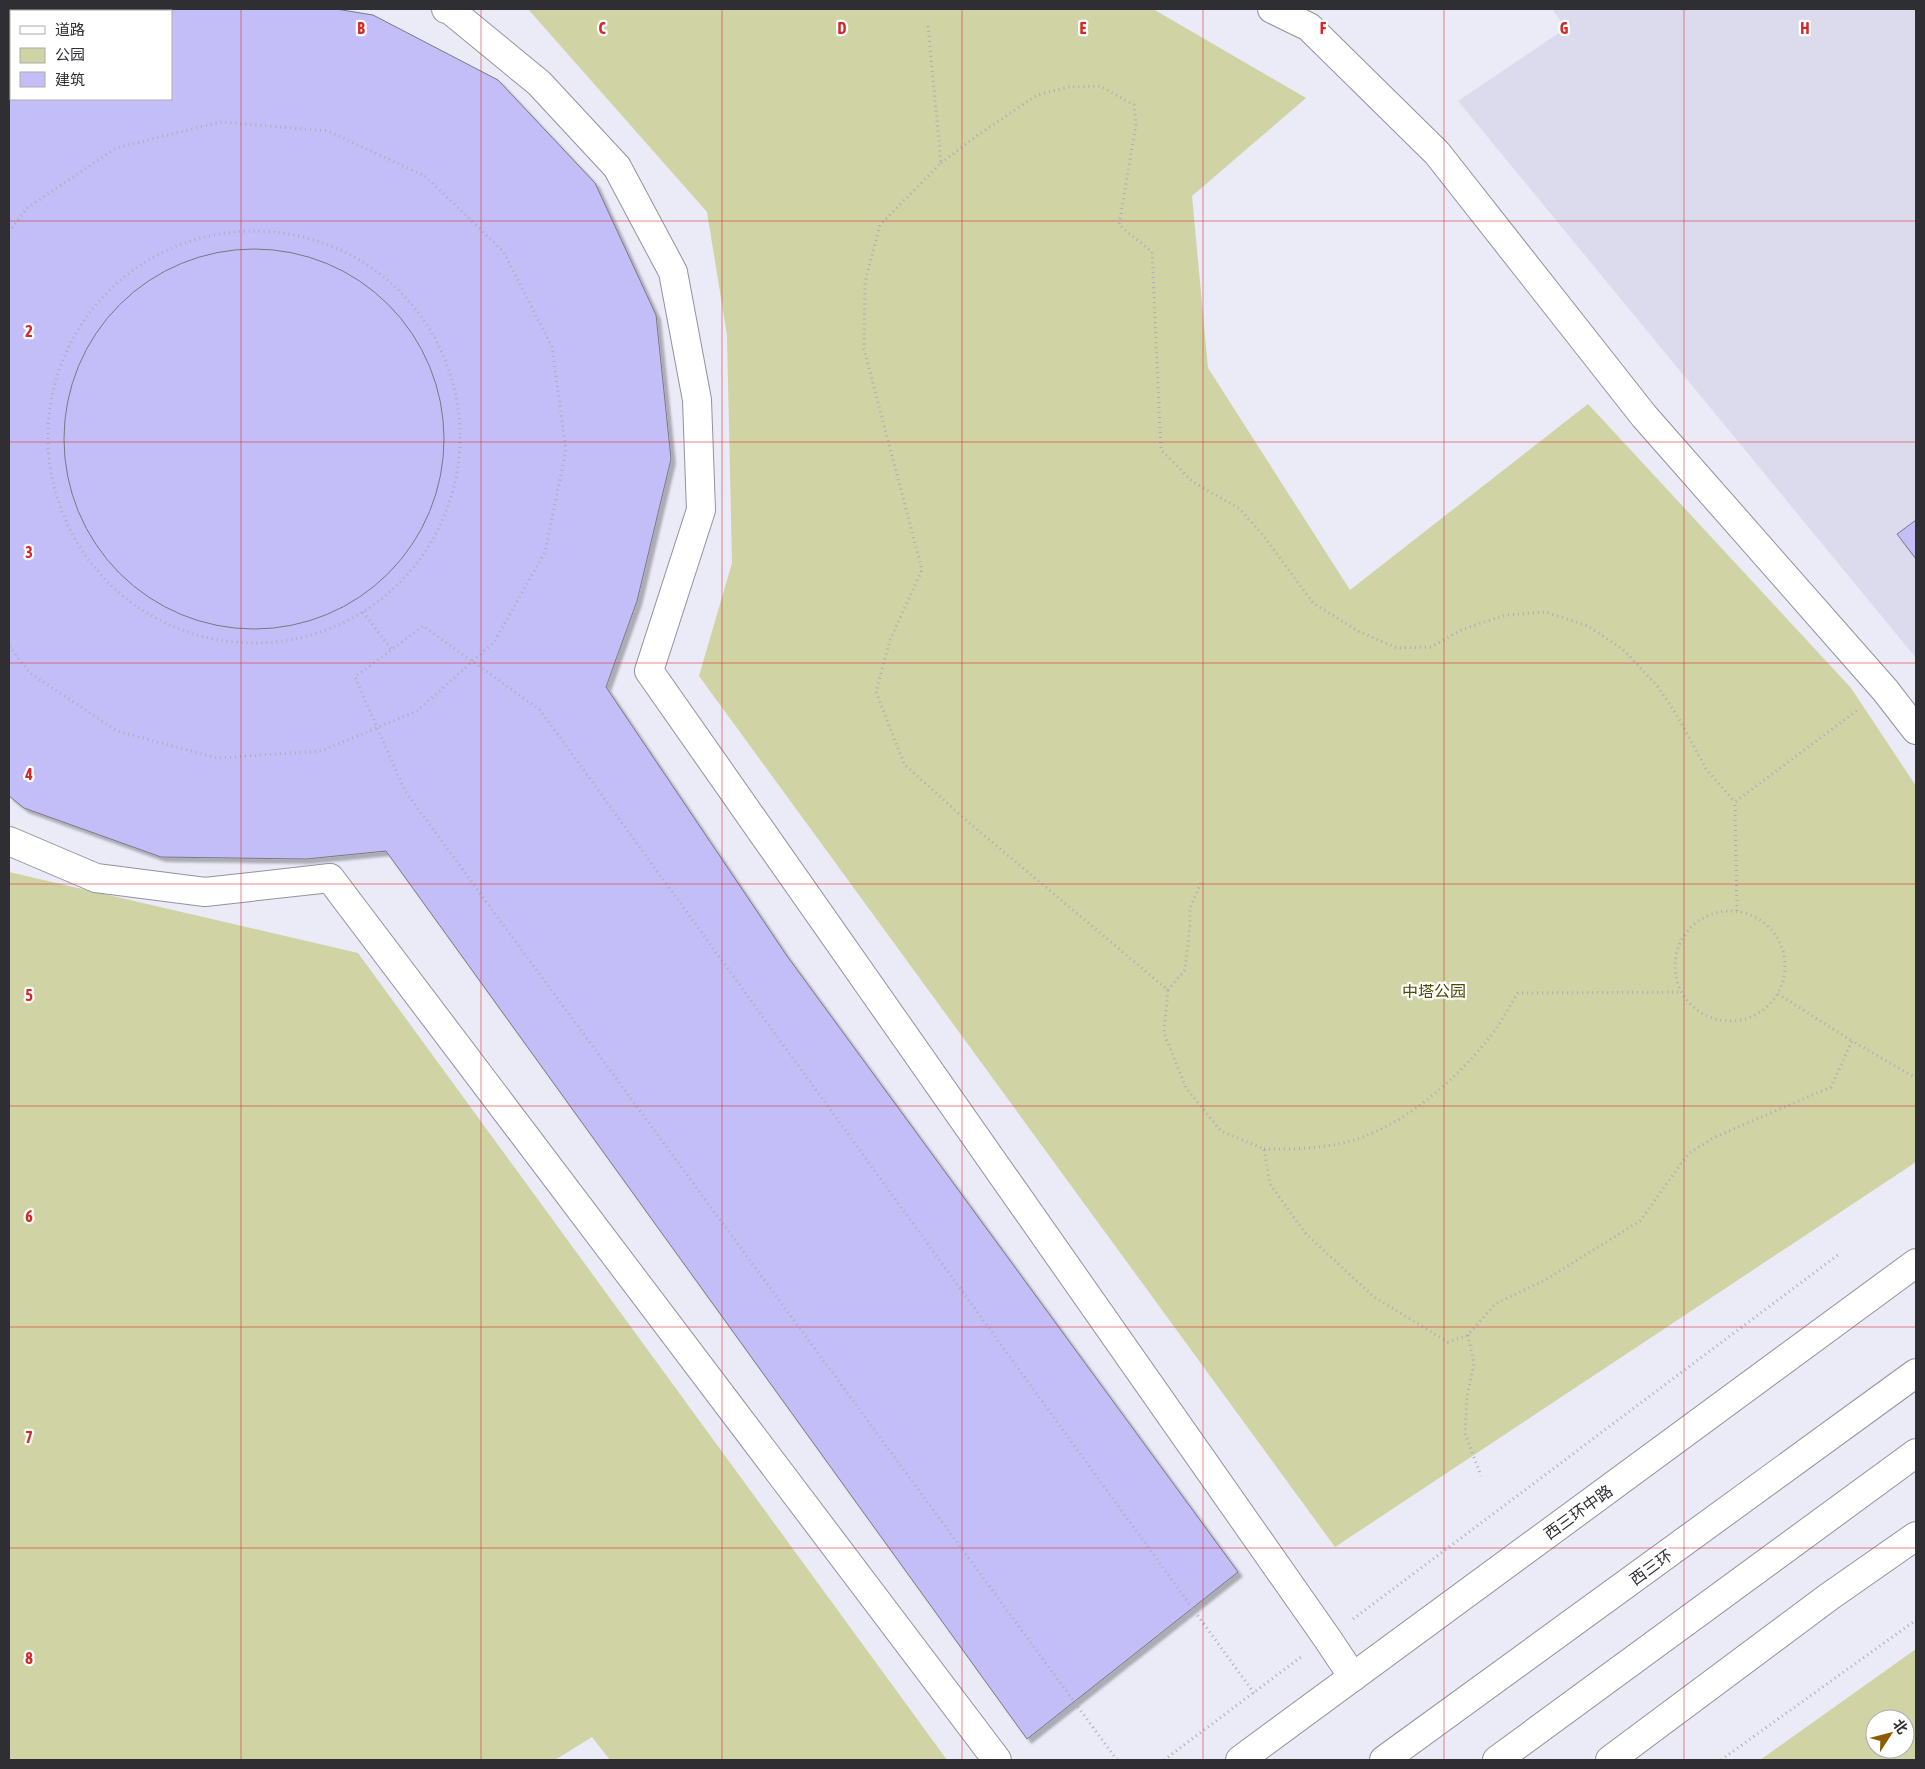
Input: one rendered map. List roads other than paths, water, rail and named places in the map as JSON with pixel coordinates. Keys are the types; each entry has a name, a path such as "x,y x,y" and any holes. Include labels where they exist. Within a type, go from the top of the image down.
{"main road":[{"path":"446,9 450,10 540,83 618,167 673,272 697,400 701,510 649,672 1327,1638 1353,1678"},
{"path":"1272,9 1309,28 1438,153 1644,416 1885,690 1916,730"},
{"path":"9,841 96,878 204,892 330,878 998,1760"},
{"name":"西三环中路","path":"1240,1760 1916,1263"},
{"name":"西三环","path":"1384,1760 1916,1373"},
{"path":"1497,1760 1916,1453"},
{"path":"1610,1760 1830,1596 1916,1536"}],"park label":[{"name":"中塔公园","path":"1434,991"}]}
